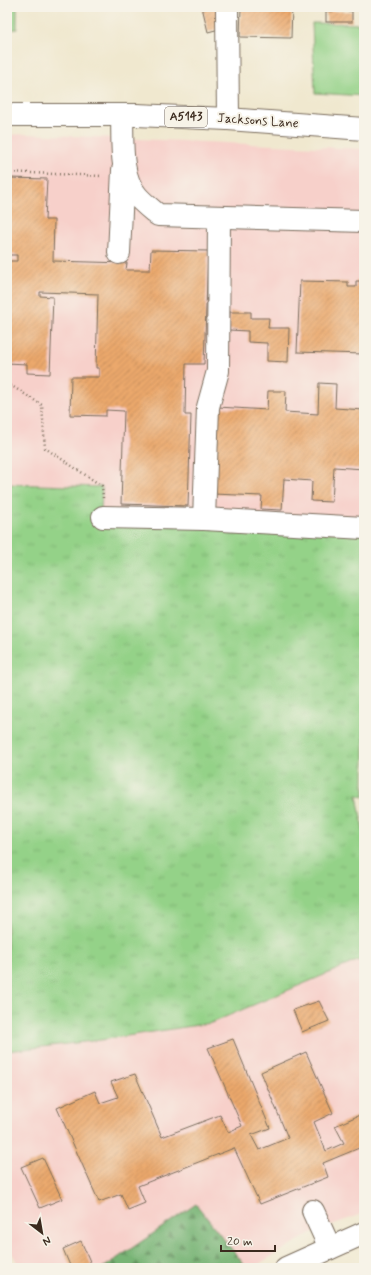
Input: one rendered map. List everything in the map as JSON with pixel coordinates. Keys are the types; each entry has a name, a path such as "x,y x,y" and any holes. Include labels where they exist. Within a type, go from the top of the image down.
{"main road":[{"path":"227,7 228,119"},
{"name":"Jacksons Lane","path":"7,115 122,115 228,119 364,129"},
{"path":"119,253 123,170 122,115"},
{"path":"123,170 136,195 158,215 364,221"},
{"path":"204,519 208,407 218,371 219,217"},
{"path":"103,517 204,519 364,528"},
{"path":"313,1211 330,1248"},
{"path":"286,1268 330,1248 364,1237"}],"path":[{"path":"7,172 123,170"},
{"path":"7,383 42,405 45,448 102,486 103,517"}],"shaded area":[{"path":"26,134 364,149 364,797 357,795 364,836 364,1213 313,1232 252,1268 20,1268 7,1244 7,135"}],"green space":[{"path":"7,7 17,7 17,29 7,30"},
{"path":"312,23 364,24 364,96 315,93"},
{"path":"7,484 102,487 101,521 364,534 364,797 357,795 364,836 364,958 211,1023 101,1040 7,1051"},
{"path":"196,1204 246,1267 103,1268"}],"building":[{"path":"202,7 218,7 223,28 208,32"},
{"path":"241,7 292,7 291,38 240,37"},
{"path":"325,7 352,7 352,9 325,9"},
{"path":"326,11 352,11 352,22 326,22"},
{"path":"10,178 47,179 45,220 54,220 53,261 127,263 126,270 150,270 151,250 208,251 204,364 186,364 185,415 191,415 188,506 121,504 124,411 106,410 106,416 70,415 71,377 99,377 99,368 96,368 98,294 40,292 40,296 53,297 50,374 27,373 27,364 7,363 7,261 17,261 17,255 7,255"},
{"path":"300,281 348,282 348,287 356,287 356,281 364,281 364,354 297,352"},
{"path":"230,312 251,312 251,318 269,318 268,328 289,328 288,362 267,361 267,343 248,342 248,331 229,330"},
{"path":"319,383 336,384 335,408 364,410 364,469 334,467 332,502 311,501 312,481 284,479 282,510 261,509 262,496 213,494 218,407 267,410 268,391 286,391 285,412 318,414"},
{"path":"363,472 364,489 362,489"},
{"path":"319,1001 329,1021 302,1032 293,1010"},
{"path":"233,1039 270,1128 251,1135 259,1150 288,1138 261,1072 306,1052 333,1113 314,1122 326,1151 344,1143 335,1126 364,1113 364,1146 323,1163 328,1177 260,1204 234,1148 138,1186 145,1203 128,1210 121,1194 99,1202 57,1108 95,1091 100,1103 118,1097 111,1082 135,1074 162,1137 220,1115 228,1132 242,1126 208,1048"},
{"path":"43,1158 62,1199 40,1208 21,1167"},
{"path":"81,1241 92,1266 87,1268 71,1268 63,1249"}]}
